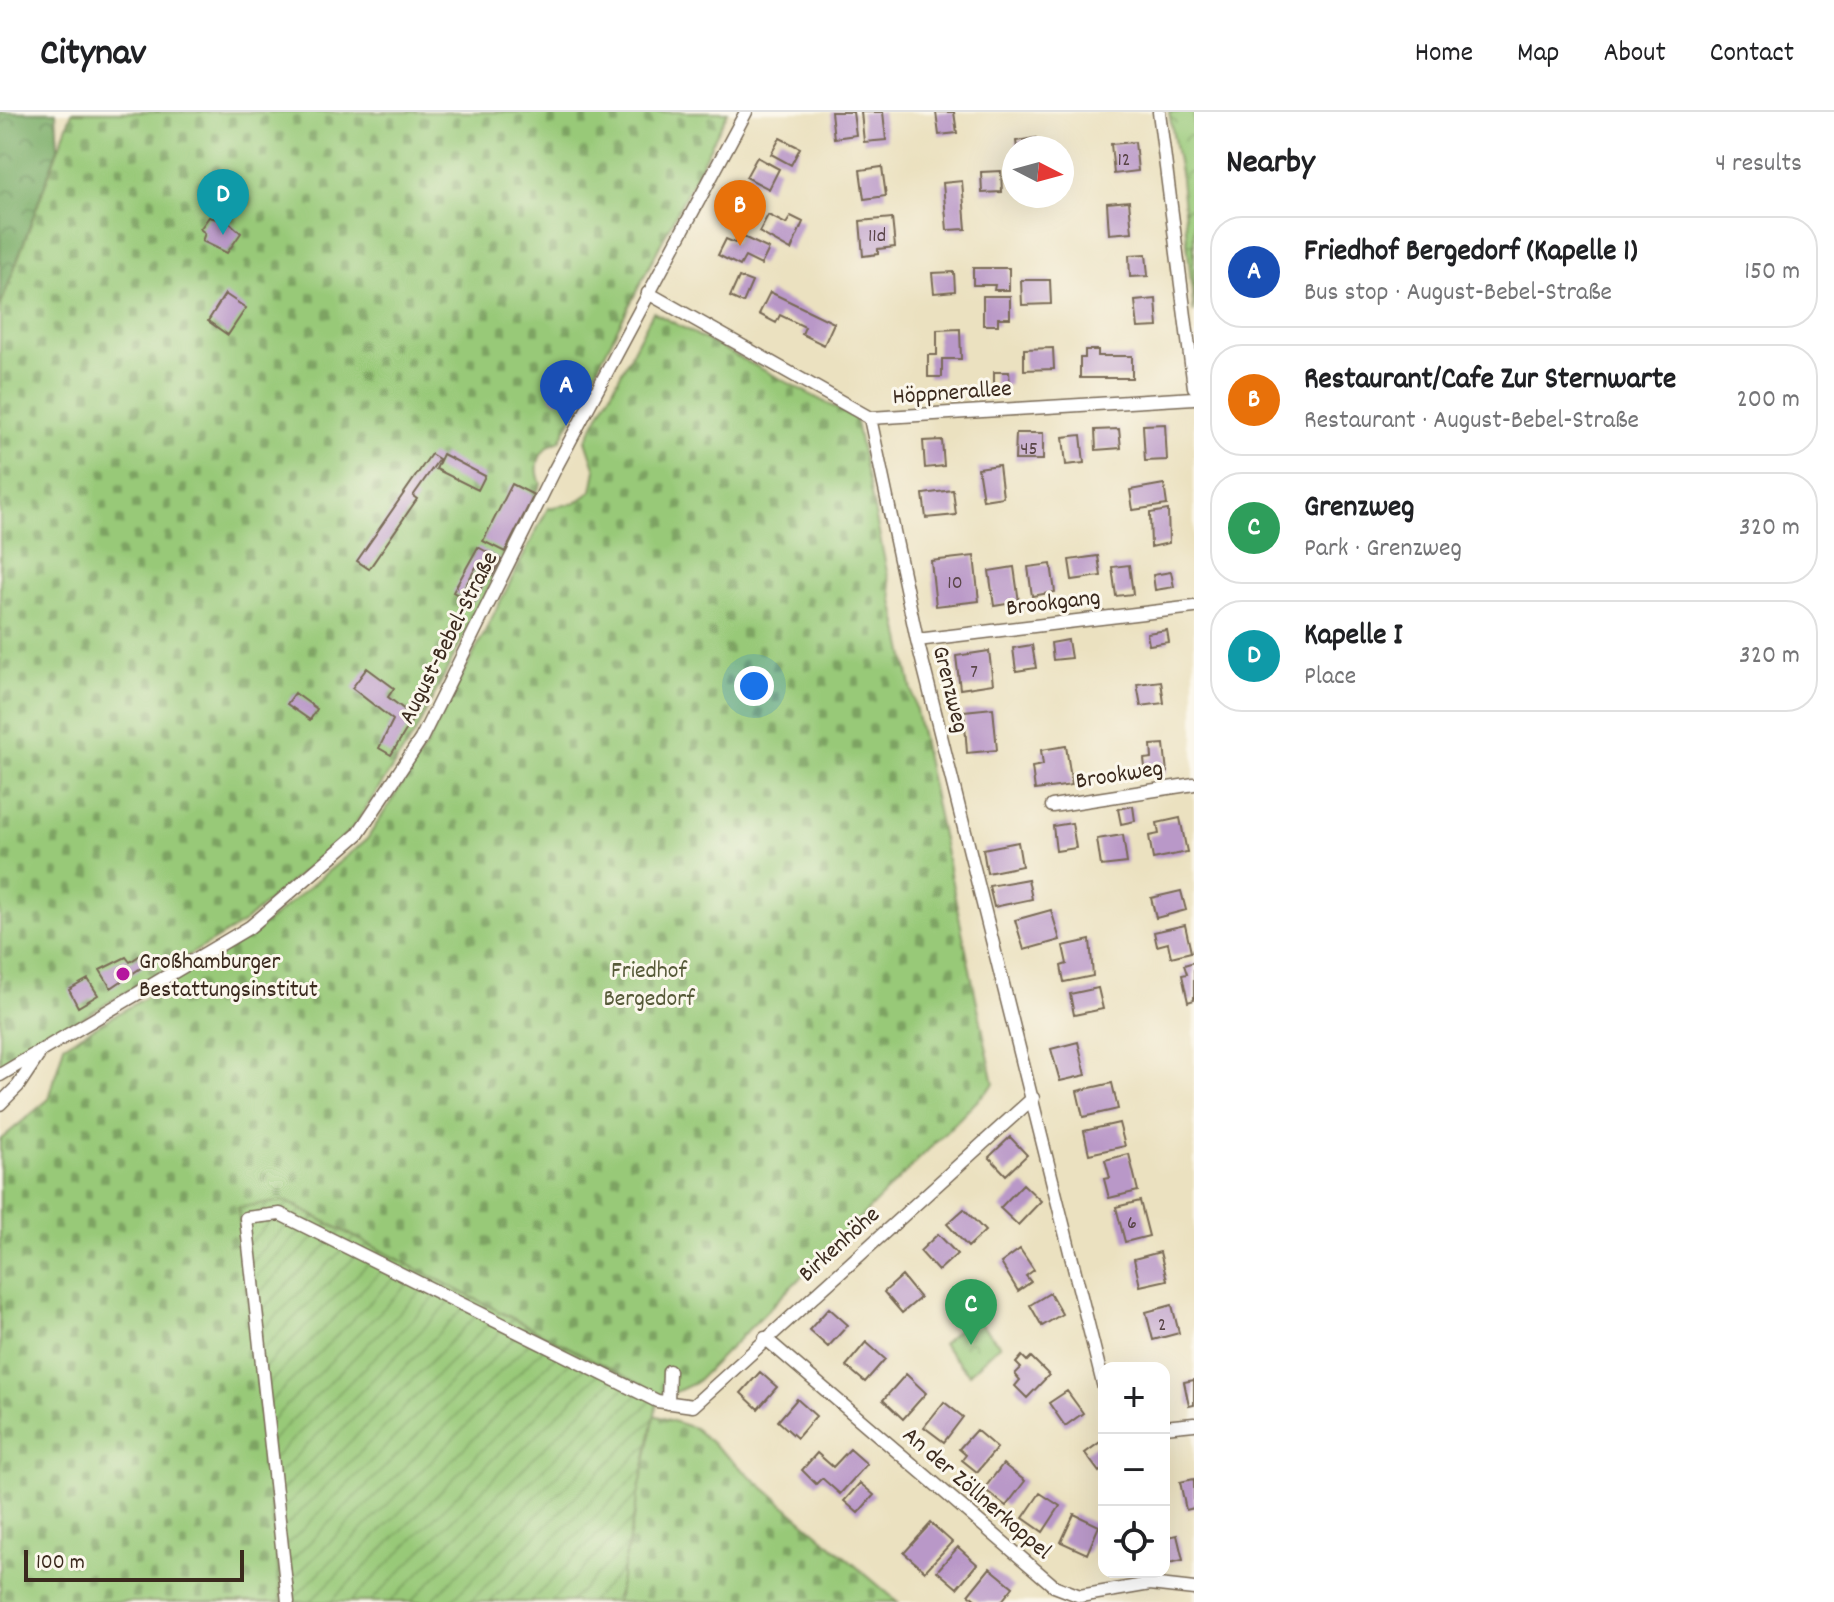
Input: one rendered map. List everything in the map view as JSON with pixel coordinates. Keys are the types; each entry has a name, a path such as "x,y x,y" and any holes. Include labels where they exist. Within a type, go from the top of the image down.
{"street":[{"name":"August-Bebel-Straße","path":"0,1075 250,927 358,834 421,739 555,469 746,112"},
{"path":"1159,112 1172,195 1194,387"},
{"name":"Höppnerallee","path":"648,293 870,418 1194,398"},
{"name":"Grenzweg","path":"870,418 917,640 1098,1363"},
{"name":"Brookgang","path":"917,640 1194,607"},
{"name":"Brookweg","path":"1052,806 1194,784"},
{"name":"August-Bebel-Straße","path":"0,1104 18,1086 40,1052"},
{"name":"Birkenhöhe","path":"668,1403 693,1406 1033,1098"},
{"path":"288,1602 246,1218 280,1214 569,1358 668,1403 669,1371"},
{"name":"An der Zöllnerkoppel","path":"765,1338 1054,1586 1080,1596 1150,1584 1194,1589"},
{"path":"1170,1426 1194,1424"}],"green space":[{"path":"0,112 56,112 58,148 0,308"},
{"path":"72,112 728,112 560,441 543,452 538,463 541,484 414,735 352,829 242,924 0,1066 0,308"},
{"path":"1169,112 1194,112 1194,313 1181,178"},
{"name":"Friedhof Bergedorf","path":"653,312 855,418 994,1084 695,1383 669,1395 659,1394 285,1201 238,1208 282,1602 0,1602 0,1140 49,1099 64,1045 249,937 367,839 427,745 548,508 575,503 592,491 596,470 586,440"},
{"path":"285,1201 659,1394 616,1602 282,1602 238,1207"},
{"path":"973,1316 1000,1345 969,1374 942,1344"},
{"path":"654,1415 694,1428 898,1602 616,1602"}],"building":[{"path":"831,112 853,112 856,135 834,138"},
{"path":"861,112 883,112 886,140 864,142"},
{"path":"936,112 954,112 957,133 939,135"},
{"path":"780,138 800,148 791,165 771,154"},
{"path":"1135,142 1138,171 1114,174 1111,144"},
{"path":"757,157 779,169 769,189 746,177"},
{"path":"882,167 886,196 864,199 860,170"},
{"path":"1001,171 1002,192 982,193 981,172"},
{"path":"962,181 966,229 947,230 943,183"},
{"path":"1129,201 1132,232 1109,234 1107,203"},
{"path":"220,214 241,233 227,253 202,241 205,233 200,229 209,217 217,219"},
{"path":"768,215 786,224 791,216 803,222 791,250 759,232"},
{"path":"892,218 895,247 878,249 878,254 863,256 860,221"},
{"path":"739,235 769,249 761,265 745,257 740,266 718,255 726,239 735,243"},
{"path":"1146,254 1148,276 1130,277 1129,255"},
{"path":"973,268 1009,268 1009,290 994,290 995,285 973,285"},
{"path":"954,272 955,291 934,293 932,273"},
{"path":"739,277 752,282 743,303 730,297"},
{"path":"1021,280 1050,280 1051,304 1022,305"},
{"path":"770,292 834,323 824,345 802,334 805,327 780,315 776,323 759,314"},
{"path":"225,294 246,308 228,335 208,321"},
{"path":"983,296 1010,296 1010,318 998,318 998,325 983,325"},
{"path":"1156,299 1158,327 1138,328 1135,301"},
{"path":"960,329 961,359 942,359 942,377 928,377 928,355 937,355 937,330"},
{"path":"1053,348 1054,369 1024,370 1024,349"},
{"path":"1085,350 1098,350 1098,356 1132,356 1132,378 1080,378 1080,358 1085,358"},
{"path":"994,372 1009,372 1010,385 994,386"},
{"path":"558,381 567,386 558,402 550,397 553,393 549,390"},
{"path":"1165,424 1167,460 1145,461 1143,425"},
{"path":"1119,429 1121,448 1096,450 1095,430"},
{"path":"1016,433 1043,433 1043,460 1015,460"},
{"path":"1081,435 1084,463 1066,465 1063,437"},
{"path":"942,440 944,466 925,468 923,441"},
{"path":"431,454 439,459 413,496 417,499 369,569 357,561"},
{"path":"443,454 485,476 478,490 436,469"},
{"path":"999,465 1003,497 983,500 978,468"},
{"path":"512,484 534,495 505,552 483,541"},
{"path":"1164,484 1167,505 1133,510 1130,490"},
{"path":"953,490 956,515 926,518 923,494"},
{"path":"1168,510 1169,543 1151,547 1150,513"},
{"path":"478,547 501,560 492,576 476,567 460,596 453,592"},
{"path":"974,556 979,601 936,606 931,561"},
{"path":"1098,556 1101,576 1072,580 1069,560"},
{"path":"1051,564 1055,592 1032,596 1028,567"},
{"path":"1129,565 1133,594 1116,596 1112,567"},
{"path":"1014,567 1019,602 994,606 989,571"},
{"path":"1171,572 1174,587 1155,590 1153,575"},
{"path":"477,574 486,578 474,602 464,598"},
{"path":"1167,630 1169,642 1149,645 1147,633"},
{"path":"1068,640 1071,658 1053,660 1051,643"},
{"path":"1032,645 1036,668 1016,671 1013,648"},
{"path":"989,651 993,684 960,689 956,656"},
{"path":"367,668 394,688 388,697 414,717 391,755 379,748 393,720 352,688"},
{"path":"1161,681 1164,703 1141,706 1137,684"},
{"path":"295,693 317,709 310,720 287,704"},
{"path":"993,708 997,750 967,753 964,711"},
{"path":"1164,744 1167,773 1146,775 1144,759 1152,758 1151,745"},
{"path":"1066,746 1072,785 1035,790 1032,767 1043,765 1041,750"},
{"path":"1133,806 1135,821 1121,824 1118,809"},
{"path":"1180,818 1187,852 1153,859 1149,836 1159,834 1157,823"},
{"path":"1072,823 1076,848 1056,851 1053,826"},
{"path":"1123,835 1127,863 1101,866 1097,839"},
{"path":"1018,842 1022,866 987,873 983,849"},
{"path":"1028,879 1032,899 994,907 989,886"},
{"path":"1181,891 1186,910 1156,918 1151,898"},
{"path":"1051,910 1060,940 1024,950 1015,920"},
{"path":"1185,925 1191,952 1171,957 1168,943 1157,946 1154,932"},
{"path":"1090,940 1093,976 1064,982 1061,966 1067,964 1063,946"},
{"path":"145,952 151,961 111,988 100,970 126,957 130,962"},
{"path":"1194,962 1194,1000 1188,1002 1182,975 1187,974 1184,965"},
{"path":"88,979 98,995 78,1007 69,990"},
{"path":"1098,988 1103,1009 1074,1015 1070,994"},
{"path":"1078,1042 1086,1075 1060,1081 1051,1049"},
{"path":"1112,1083 1118,1109 1083,1117 1077,1091"},
{"path":"1119,1123 1125,1146 1089,1154 1084,1131"},
{"path":"1010,1137 1027,1155 1006,1175 989,1157"},
{"path":"1129,1154 1138,1191 1109,1198 1104,1179 1110,1178 1105,1160"},
{"path":"1023,1184 1041,1201 1018,1225 1000,1208"},
{"path":"1140,1201 1149,1236 1125,1242 1116,1207"},
{"path":"964,1209 985,1231 968,1247 947,1224"},
{"path":"938,1234 957,1254 938,1271 920,1251"},
{"path":"1020,1249 1034,1270 1026,1276 1031,1282 1018,1291 1001,1263"},
{"path":"1160,1252 1167,1280 1140,1286 1134,1259"},
{"path":"902,1276 920,1298 902,1313 884,1292"},
{"path":"1050,1293 1062,1314 1042,1326 1030,1305"},
{"path":"1172,1305 1179,1333 1153,1340 1146,1312"},
{"path":"829,1308 848,1325 828,1347 809,1330"},
{"path":"866,1342 885,1359 865,1382 846,1366"},
{"path":"1022,1356 1027,1361 1031,1357 1049,1375 1027,1398 1015,1386 1020,1380 1015,1374 1021,1368 1016,1363"},
{"path":"760,1372 777,1387 758,1409 741,1393"},
{"path":"906,1374 926,1393 903,1419 883,1400"},
{"path":"1194,1380 1194,1405 1189,1406 1184,1382"},
{"path":"1067,1391 1083,1413 1065,1426 1049,1403"},
{"path":"797,1399 816,1416 797,1438 778,1421"},
{"path":"944,1402 963,1417 944,1442 924,1427"},
{"path":"976,1430 997,1448 977,1472 962,1460 966,1455 959,1449"},
{"path":"1098,1444 1098,1471 1085,1453"},
{"path":"850,1449 867,1464 840,1494 822,1478 816,1484 802,1470 817,1453 833,1467"},
{"path":"1003,1464 1025,1481 1006,1506 984,1489"},
{"path":"1194,1479 1194,1508 1186,1510 1180,1482"},
{"path":"860,1483 874,1495 858,1513 844,1501"},
{"path":"1040,1493 1060,1506 1043,1532 1023,1518"},
{"path":"1074,1514 1098,1526 1087,1554 1061,1542"},
{"path":"931,1523 952,1542 925,1571 904,1553"},
{"path":"1177,1535 1183,1560 1170,1563 1170,1537"},
{"path":"958,1547 977,1564 957,1588 937,1571"},
{"path":"990,1568 1013,1587 1001,1602 978,1602 969,1594"}],"place":[{"name":"Kapelle I","path":"223,235"},
{"name":"Restaurant/Cafe Zur Sternwarte","path":"740,246"},
{"name":"Friedhof Bergedorf (Kapelle 1)","path":"566,426"},
{"name":"Großhamburger Bestattungsinstitut","path":"123,974"},
{"name":"Grenzweg","path":"971,1345"}]}
